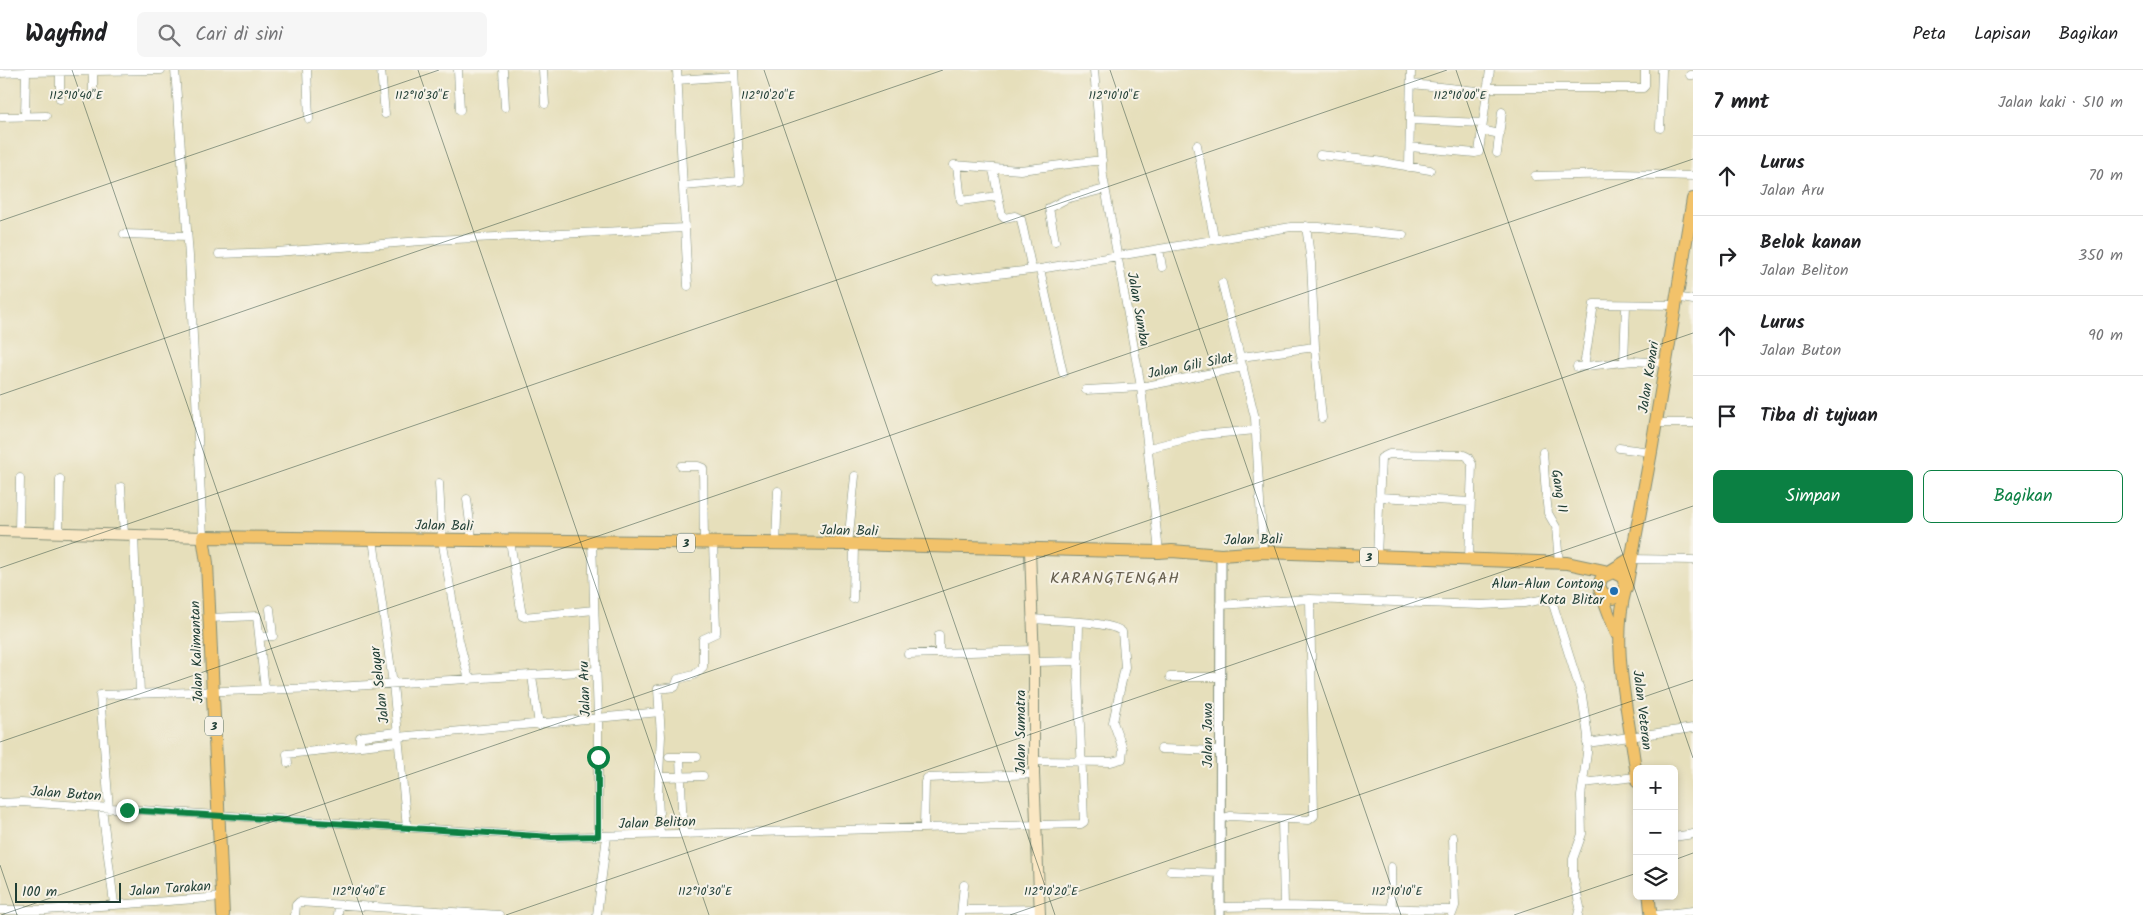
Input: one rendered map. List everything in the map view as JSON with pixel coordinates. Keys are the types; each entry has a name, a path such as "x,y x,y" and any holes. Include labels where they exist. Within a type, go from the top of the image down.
{"highway":[{"name":"Jalan Kenari","path":"1626,588 1656,423 1693,199"},
{"name":"Jalan Bali","path":"203,537 776,545 851,544 1030,550 1166,551 1221,555 1263,552 1563,563"},
{"name":"Jalan Kalimantan","path":"203,537 207,563 210,618 223,915"},
{"path":"1626,588 1622,595 1614,598 1605,596 1600,590 1602,577 1630,559"},
{"name":"3","path":"1563,563 1617,572 1623,577 1626,588"},
{"name":"3","path":"1563,563 1589,576 1600,590"}],"main road":[{"name":"Jalan Bali","path":"0,532 203,537"},
{"name":"Jalan Sumatra","path":"1030,550 1034,662 1034,774 1039,912"},
{"name":"Jalan Veteran","path":"1626,588 1620,614 1619,642 1634,765"},
{"name":"Jalan Veteran","path":"1600,590 1619,642"},
{"path":"1649,900 1651,915"}],"street":[{"path":"0,73 161,70"},
{"path":"175,70 187,236 203,537"},
{"path":"307,70 309,119"},
{"path":"382,70 385,114"},
{"path":"458,70 460,110"},
{"path":"503,70 504,107"},
{"path":"543,70 545,104"},
{"path":"677,70 688,286"},
{"name":"Jalan Sumba","path":"1094,70 1105,189 1141,387 1166,551"},
{"path":"1409,166 1411,70"},
{"path":"1410,147 1477,153 1479,150 1490,70"},
{"path":"1412,84 1486,90 1643,88 1645,86 1645,70"},
{"path":"1660,128 1662,70"},
{"path":"60,71 60,99"},
{"path":"93,71 93,96"},
{"path":"25,116 26,72"},
{"path":"677,80 734,73 740,181 738,183 684,186"},
{"path":"1497,153 1502,112"},
{"path":"1,117 46,116"},
{"path":"1411,120 1482,127 1500,134"},
{"path":"1197,145 1214,238"},
{"path":"1320,155 1376,160 1430,170"},
{"path":"998,196 961,201 956,165 1020,170 1102,160"},
{"path":"992,169 1004,218 1015,216 1021,219 1063,373"},
{"path":"1535,176 1621,174 1693,176"},
{"path":"1055,241 1049,208 1066,200 1105,189"},
{"path":"1306,226 1311,263 1315,347 1322,418"},
{"path":"937,281 1036,270 1214,238 1306,226 1403,235"},
{"path":"219,254 276,252 435,240 685,228"},
{"path":"124,234 187,236"},
{"path":"1159,249 1162,267"},
{"path":"1222,283 1252,404 1256,430 1263,552"},
{"path":"1666,363 1624,362 1580,367 1594,304 1626,305 1693,300"},
{"path":"1624,362 1626,305"},
{"path":"1241,357 1315,347"},
{"name":"Jalan Gili Silat","path":"1086,390 1141,387 1243,367"},
{"path":"1656,423 1693,423"},
{"path":"1149,448 1201,435 1256,430"},
{"path":"1619,448 1651,452"},
{"name":"Gang II","path":"1544,452 1548,513 1556,527 1563,563"},
{"path":"1377,557 1380,462 1384,455 1464,455 1468,457 1472,464 1469,559"},
{"path":"660,834 660,712 658,689 675,687 678,679 694,675 699,671 703,667 703,639 705,636 716,633 703,468 700,466 681,466"},
{"path":"853,599 851,544 855,476"},
{"path":"19,532 20,478"},
{"path":"59,533 60,480"},
{"path":"439,482 442,539 459,640 469,680"},
{"path":"121,487 129,534 140,694"},
{"path":"776,545 778,491"},
{"path":"1379,497 1470,502"},
{"path":"467,499 472,540"},
{"path":"431,503 440,502"},
{"name":"Jalan Selayar","path":"373,539 392,684 407,828"},
{"path":"510,541 522,616 594,610"},
{"name":"Jalan Aru","path":"592,542 598,718 598,836"},
{"name":"Jalan Jawa","path":"1219,911 1221,555"},
{"path":"1630,559 1693,560"},
{"path":"1220,605 1310,599 1481,604 1550,600 1554,605 1582,696 1591,742 1586,782 1581,796 1582,834 1574,854 1572,866 1580,907 1578,915"},
{"path":"1220,819 1230,816 1309,820 1314,816 1310,599"},
{"path":"260,637 273,636 270,609"},
{"path":"210,618 258,616 265,690"},
{"path":"1031,619 1079,622 1120,630 1123,636 1125,658 1125,667 1113,722 1123,749 1122,759 1118,761 1082,762 1035,761"},
{"path":"1079,622 1082,762"},
{"path":"939,635 939,652"},
{"path":"908,654 1033,650"},
{"path":"1034,662 1079,661"},
{"path":"114,904 105,808 99,696 392,684 596,671"},
{"path":"532,676 539,724"},
{"path":"1170,677 1220,677"},
{"path":"288,763 287,754 398,737 660,712"},
{"path":"1591,742 1693,728"},
{"path":"360,743 360,737 363,736 398,737"},
{"path":"1161,749 1221,751"},
{"path":"669,757 697,757"},
{"path":"680,757 683,833"},
{"name":"Jalan Beliton","path":"220,816 552,837 1083,824 1082,762"},
{"path":"924,828 925,782 927,778 1034,774"},
{"path":"663,777 703,776"},
{"path":"1586,782 1633,777"},
{"name":"Jalan Buton","path":"0,804 21,802 220,816"},
{"path":"1282,820 1284,906"},
{"path":"1678,836 1693,834"},
{"path":"597,915 607,836"},
{"path":"1219,911 1284,906 1349,912 1392,910 1452,913 1455,906 1453,837"},
{"path":"1391,867 1392,910"},
{"path":"1170,871 1220,873"},
{"path":"964,884 962,913 1039,912"},
{"name":"Jalan Tarakan","path":"0,910 46,910 222,897"},
{"path":"295,915 296,905 299,902 339,905 365,911 499,915"},
{"path":"338,915 339,905"},
{"path":"1656,915 1693,911"}],"place":[{"name":"Alun-Alun Contong Kota Blitar","path":"1614,591"}],"district":[{"name":"KARANGTENGAH","path":"1115,577"}],"route":[{"path":"127,810 552,837 598,836 598,757"}]}
